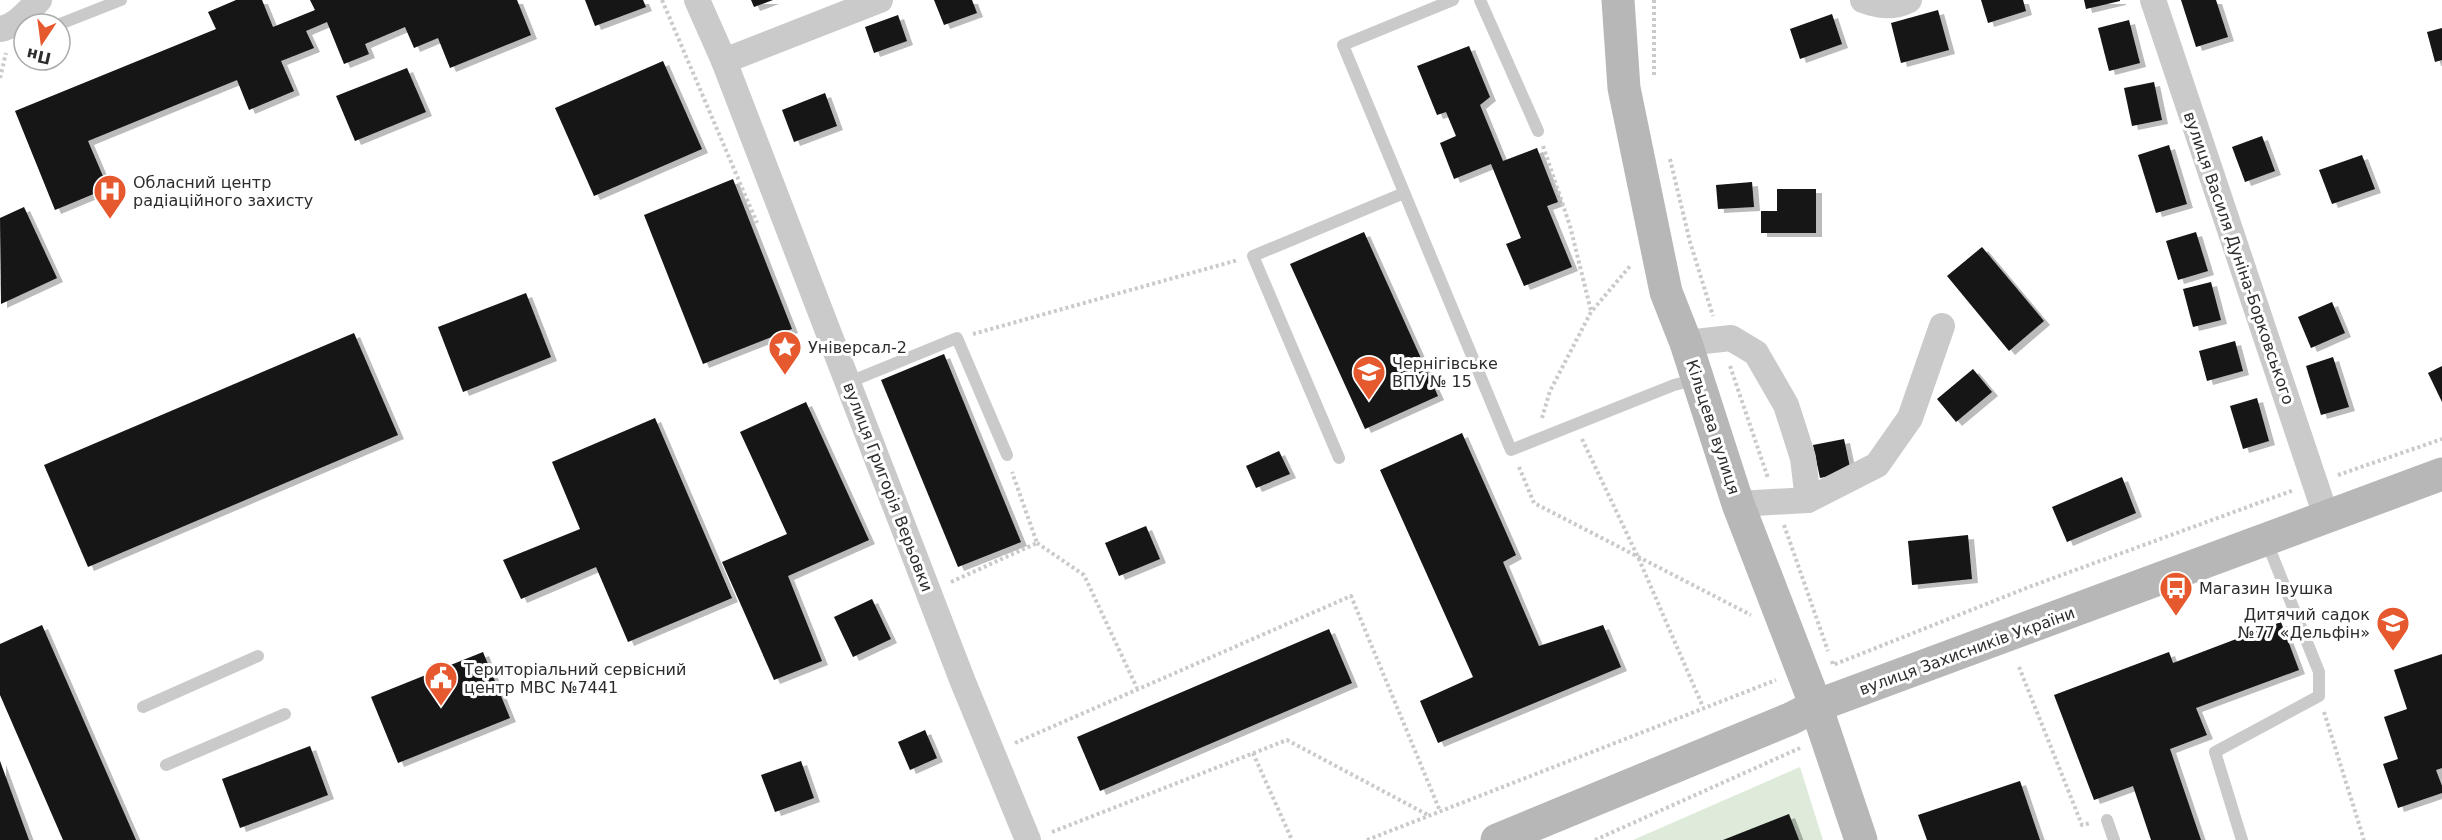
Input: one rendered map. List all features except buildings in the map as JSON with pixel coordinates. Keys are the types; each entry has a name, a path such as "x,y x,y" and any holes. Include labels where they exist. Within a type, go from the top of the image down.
{"street":[{"path":"27,12 39,0"},
{"name":"вулиця Григорія Верьовки","path":"697,0 724,62 993,753 1036,838"},
{"path":"724,62 880,0"},
{"name":"Кільцева вулиця","path":"1618,0 1624,88 1666,292 1686,344 1738,504 1816,706 1861,840"},
{"path":"1863,0 1879,6 1900,4 1909,0"},
{"name":"вулиця Василя Дуніна-Борковського","path":"2153,0 2326,516"},
{"path":"1738,504 1808,500 1876,465 1910,418 1941,326"},
{"path":"1686,344 1731,338 1756,353 1786,405 1803,458 1808,500"},
{"name":"вулиця Захисників України","path":"1497,840 1790,719 1816,706 2442,474"}],"lane":[{"path":"72,19 121,0"},
{"path":"1454,0 1343,45 1511,450 1697,379"},
{"path":"1479,0 1538,131"},
{"path":"1339,459 1253,256 1404,193"},
{"path":"848,383 957,338 1007,455"},
{"path":"2242,840 2215,752 2319,696 2319,672 2266,539"},
{"path":"142,706 258,656"},
{"path":"166,765 285,714"},
{"path":"2106,820 2114,840"}],"path":[{"path":"1538,131 1570,226 1591,312"},
{"path":"957,338 1253,256"},
{"path":"1550,391 1591,312 1637,258"},
{"path":"1576,424 1638,557 1703,707"},
{"path":"1833,665 2029,587 2314,483 2442,440"},
{"path":"1511,450 1534,503 1754,617"},
{"path":"1007,455 1037,543 1084,575 1137,688"},
{"path":"929,592 1037,543"},
{"path":"993,753 1351,596 1440,811"},
{"path":"2019,667 2082,825 2106,820"},
{"path":"1367,840 1776,680"},
{"path":"2319,696 2364,840"},
{"path":"1036,838 1287,740 1429,816"},
{"path":"1595,840 1801,748"},
{"path":"1252,753 1292,840"}],"green space":[{"path":"1800,767 1823,840 1633,840"}],"place":[{"name":"Обласний центр радіаційного захисту","path":"110,220"},
{"name":"Універсал-2","path":"785,376"},
{"name":"Чернігівське ВПУ № 15","path":"1369,401"},
{"name":"Магазин Івушка","path":"2176,617"},
{"name":"Дитячий садок №77 «Дельфін»","path":"2393,652"},
{"name":"Територіальний сервісний центр МВС №7441","path":"441,707"}]}
